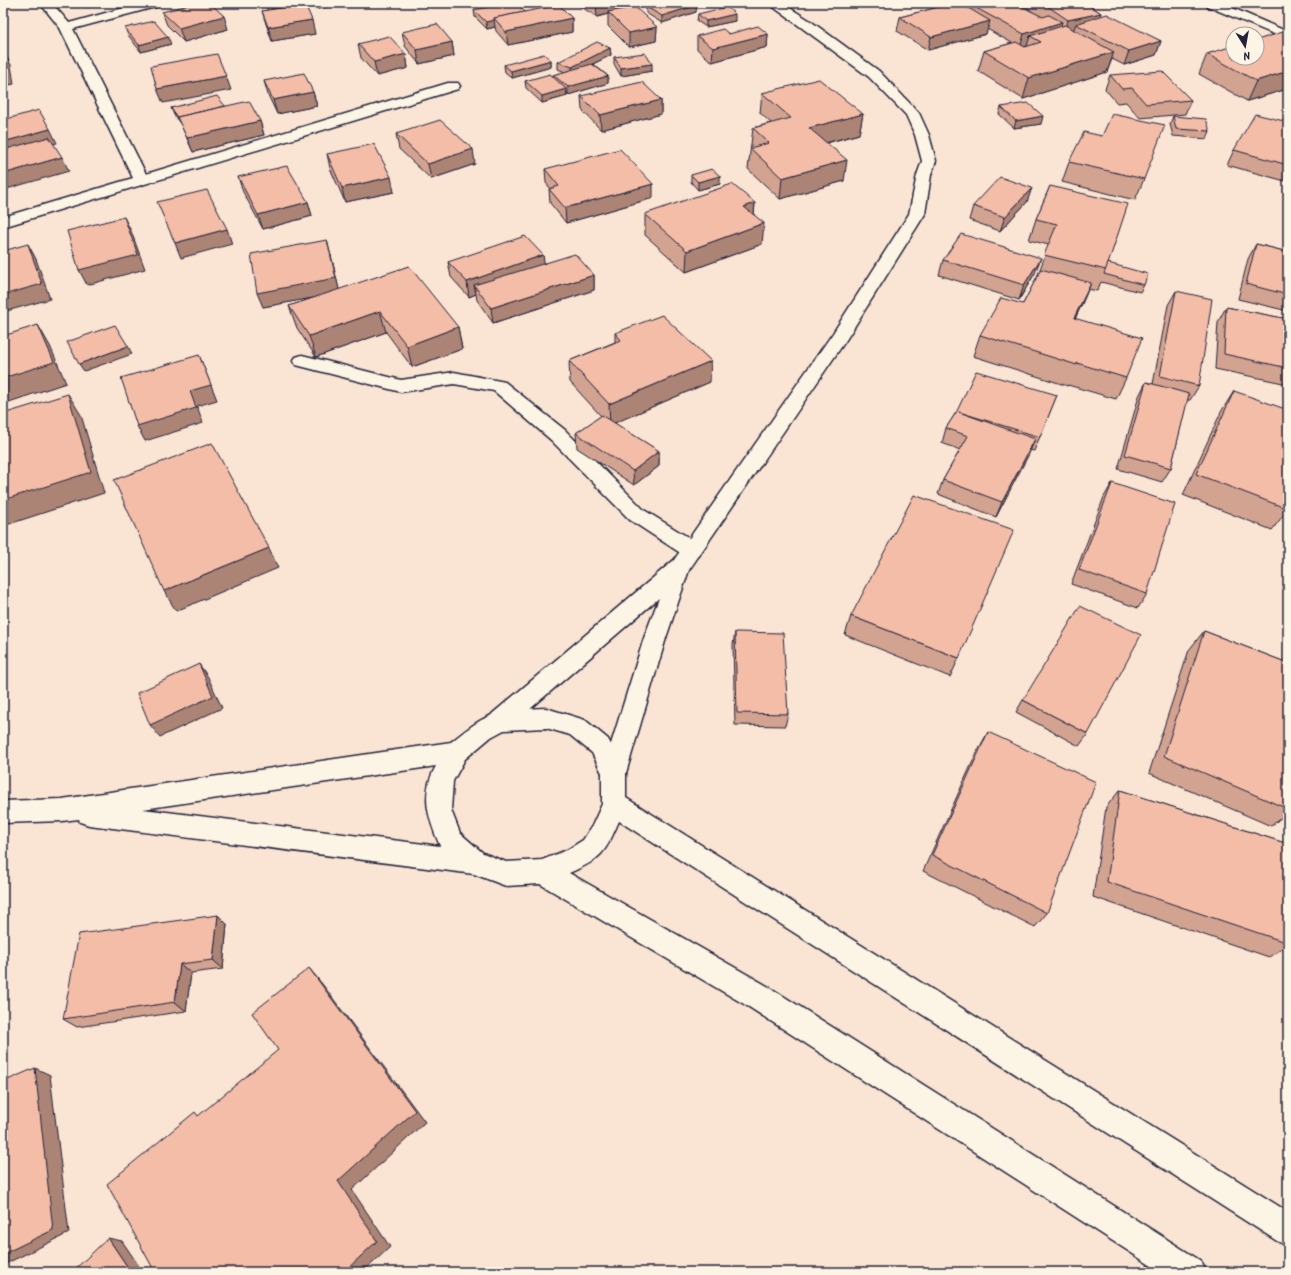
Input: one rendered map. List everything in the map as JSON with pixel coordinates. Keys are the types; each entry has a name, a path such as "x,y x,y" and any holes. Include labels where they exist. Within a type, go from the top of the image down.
{"street":[{"path":"46,3 66,27 142,181"},
{"path":"66,27 155,3"},
{"path":"62,810 474,862 506,874 543,872 576,858 592,848 601,834 614,804 614,773 655,638 686,558 840,336 917,214 924,175 929,161 922,135 912,113 887,87 874,74 805,23 774,3"},
{"path":"1211,3 1288,36"},
{"path":"3,222 453,86"},
{"path":"302,361 401,386 454,378 499,386 558,435 638,515 686,558"},
{"path":"474,862 450,840 439,810 441,780 457,752 483,730 500,721 686,558"},
{"path":"500,721 546,718 577,727 600,746 614,773"},
{"path":"3,812 62,810 457,752"},
{"path":"614,804 1288,1230"},
{"path":"543,872 759,997 1190,1272"}],"building":[{"path":"196,3 210,3 224,16 179,28 162,12"},
{"path":"266,3 302,3 303,4 272,9"},
{"path":"508,3 516,3 525,12 494,18 494,20 486,22 474,10"},
{"path":"656,3 693,3 697,5 662,16 646,7"},
{"path":"954,3 960,3 990,21 931,37 900,17"},
{"path":"967,3 1015,3 1043,17 1049,15 1062,22 1024,34"},
{"path":"1043,3 1086,3 1101,13 1068,20"},
{"path":"305,4 312,20 268,27 262,11"},
{"path":"559,5 572,18 506,32 494,18"},
{"path":"635,7 657,27 629,33 608,12"},
{"path":"727,7 735,14 706,21 698,14"},
{"path":"1107,14 1161,41 1129,51 1076,24"},
{"path":"154,21 168,37 139,45 125,28"},
{"path":"437,24 452,42 417,50 402,32"},
{"path":"1065,25 1114,52 1029,78 984,51 1016,42 1025,47 1041,42 1030,36"},
{"path":"758,26 768,34 713,48 697,36 723,29 729,34"},
{"path":"1286,31 1288,32 1288,71 1256,81 1229,66 1265,66 1265,38"},
{"path":"389,36 406,54 374,62 358,44"},
{"path":"597,42 610,48 572,67 558,62"},
{"path":"1225,48 1225,64 1207,54"},
{"path":"3,52 7,70 3,71"},
{"path":"645,53 652,64 621,68 614,57"},
{"path":"217,54 226,76 157,89 151,66"},
{"path":"544,54 551,60 511,71 504,65"},
{"path":"592,64 608,76 568,87 553,75"},
{"path":"1162,71 1191,100 1146,104 1132,88 1122,89 1110,75"},
{"path":"304,73 313,92 273,100 264,81"},
{"path":"550,74 566,89 542,96 525,81"},
{"path":"819,79 863,114 809,128 847,160 782,178 750,148 769,143 753,128 791,118 762,93"},
{"path":"642,82 661,100 600,115 581,96"},
{"path":"217,96 225,106 177,117 178,119 171,108"},
{"path":"249,101 260,121 187,138 177,117"},
{"path":"1028,103 1043,116 1016,121 1001,107"},
{"path":"39,110 50,129 3,142 3,120"},
{"path":"1112,114 1165,125 1144,179 1069,162 1084,132 1102,136"},
{"path":"1255,114 1288,122 1288,165 1234,150"},
{"path":"1173,116 1206,119 1210,131 1176,129"},
{"path":"440,120 473,149 428,164 396,134"},
{"path":"49,137 62,157 3,174 3,150"},
{"path":"374,144 391,177 342,188 327,154"},
{"path":"620,149 653,184 565,208 549,189 559,186 545,169"},
{"path":"287,166 308,202 258,215 238,177"},
{"path":"712,169 720,176 698,182 691,175"},
{"path":"1000,177 1032,188 1005,217 973,206"},
{"path":"732,184 755,203 744,207 764,223 687,251 645,214"},
{"path":"1050,186 1128,204 1106,270 1044,255 1057,224 1036,219"},
{"path":"207,190 227,229 175,243 157,202"},
{"path":"124,217 138,255 79,270 67,231"},
{"path":"961,234 1041,258 1024,285 943,260"},
{"path":"525,236 543,255 467,282 448,262"},
{"path":"327,240 336,278 257,293 251,254"},
{"path":"28,244 42,284 3,295 3,251"},
{"path":"1256,244 1288,252 1288,295 1246,284"},
{"path":"575,254 594,275 491,308 474,285"},
{"path":"1108,263 1148,274 1144,285 1104,274"},
{"path":"409,266 458,327 407,346 380,311 309,336 289,306"},
{"path":"1041,269 1091,283 1074,318 1142,338 1126,378 1077,363 1077,365 980,335 1001,298 1023,304"},
{"path":"1176,291 1212,299 1199,386 1160,376"},
{"path":"1226,307 1288,319 1288,368 1224,354"},
{"path":"662,315 711,361 609,404 569,361 621,340 615,333"},
{"path":"38,325 54,362 3,378 3,336"},
{"path":"115,325 128,346 79,364 67,342"},
{"path":"199,355 211,385 190,391 196,408 137,426 121,378"},
{"path":"976,371 1057,395 1040,437 959,412 1035,439 1002,502 943,480 968,436 946,428 957,411"},
{"path":"1146,382 1189,394 1171,468 1125,455"},
{"path":"1234,391 1288,410 1288,509 1196,474"},
{"path":"68,394 91,472 3,500 3,414"},
{"path":"602,415 659,451 633,471 576,433"},
{"path":"212,443 269,548 164,591 114,480"},
{"path":"1112,483 1175,504 1147,594 1079,570"},
{"path":"914,495 1014,530 959,658 851,616"},
{"path":"1080,606 1141,635 1088,734 1023,700"},
{"path":"1204,631 1288,663 1288,809 1164,756"},
{"path":"735,632 783,633 788,714 737,713"},
{"path":"199,664 213,696 150,725 137,693"},
{"path":"988,732 1096,782 1047,913 932,855"},
{"path":"1120,790 1288,844 1288,943 1107,882"},
{"path":"218,915 213,960 180,964 175,1002 63,1019 79,934"},
{"path":"309,968 415,1111 338,1181 377,1241 344,1272 155,1272 107,1184 195,1112 198,1116 278,1050 252,1013"},
{"path":"35,1068 53,1230 3,1254 3,1082"},
{"path":"108,1238 131,1272 72,1272"}]}
